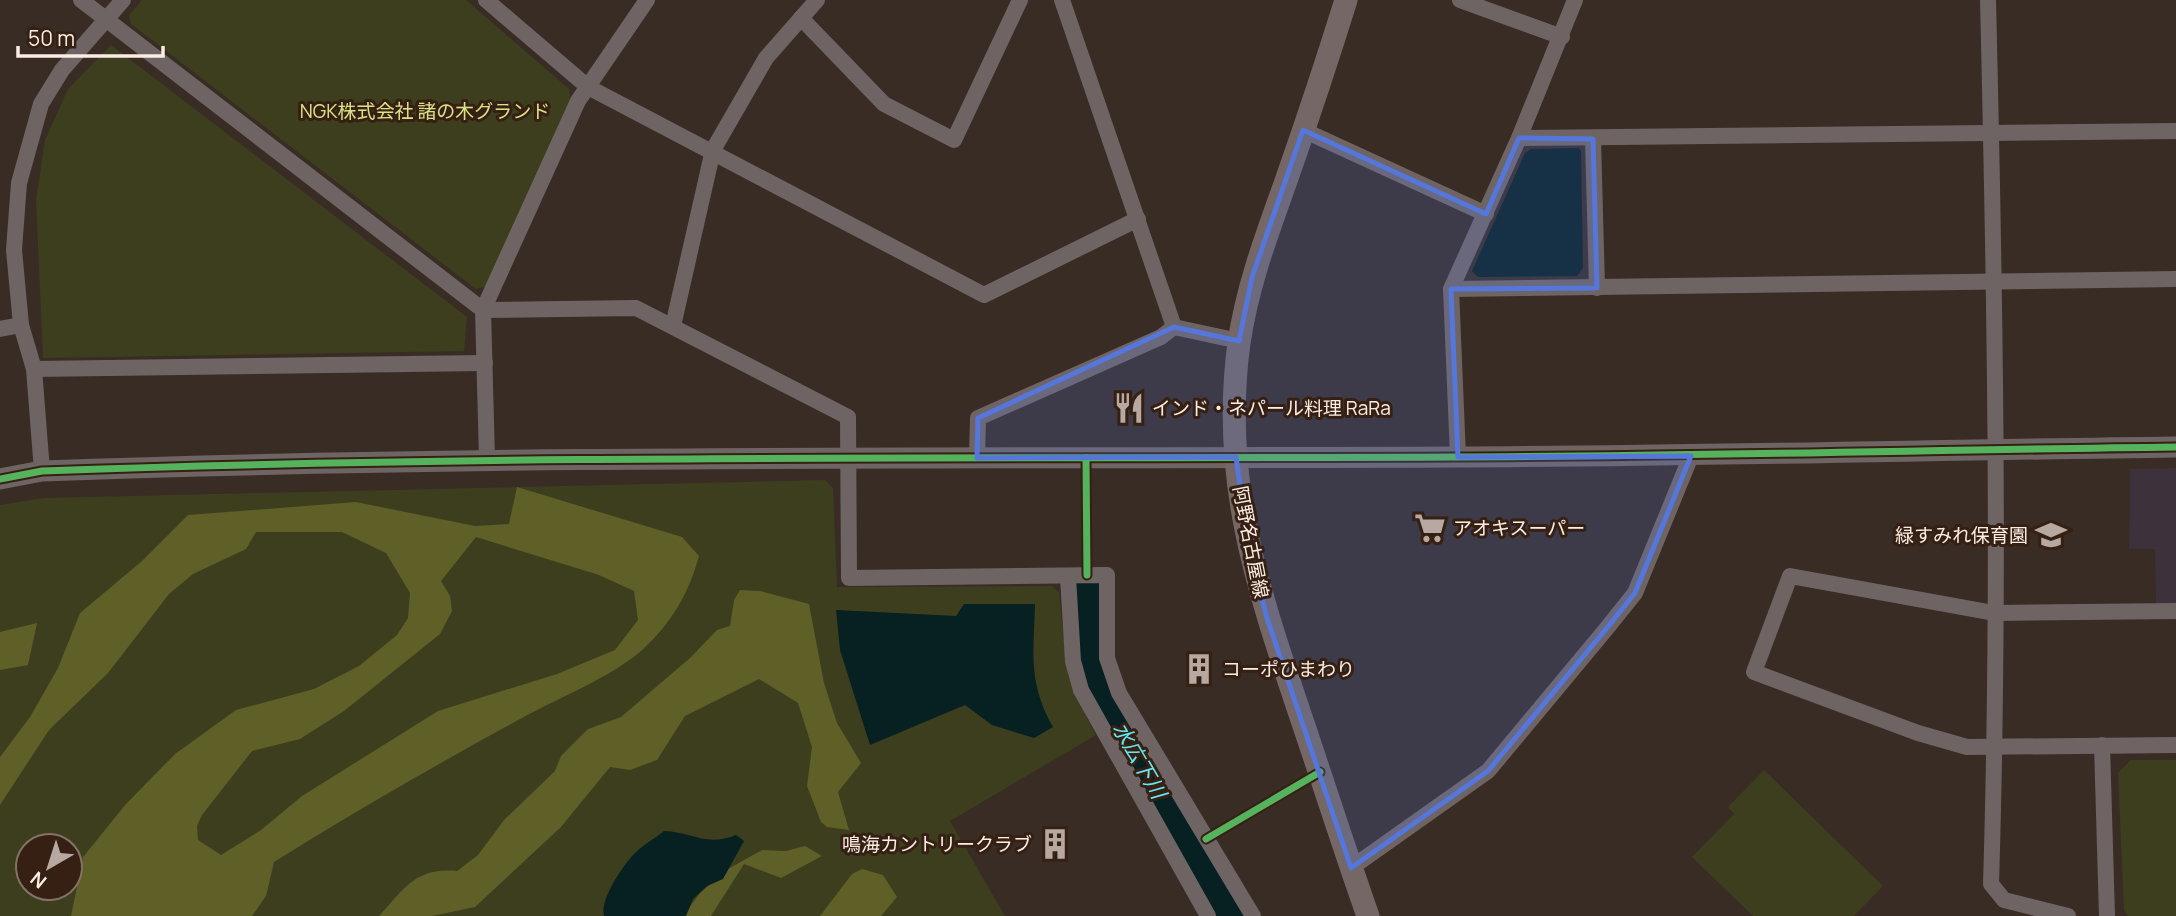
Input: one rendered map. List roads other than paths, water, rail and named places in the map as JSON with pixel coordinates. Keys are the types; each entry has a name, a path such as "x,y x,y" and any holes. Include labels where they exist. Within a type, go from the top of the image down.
{"main road":[{"name":"阿野名古屋線","path":"1346,0 1252,277 1239,341 1234,388 1236,457 1249,552 1267,618 1368,916"}],"street":[{"path":"81,0 484,310 636,308 848,417 846,458 849,579 1107,575 1107,658 1119,693 1253,916"},
{"path":"43,471 34,369 21,325 14,250 19,183 41,104 62,70 123,0"},
{"path":"486,0 588,87 713,150 984,295 1138,219"},
{"path":"487,459 484,310 578,101 648,0"},
{"path":"673,326 713,150 766,58 817,0"},
{"path":"801,18 884,104 954,140 1020,0"},
{"path":"1062,0 1174,327"},
{"path":"1460,0 1562,37"},
{"path":"1458,457 1451,289 1519,138 1575,0"},
{"path":"1989,0 1995,450 1995,746 1991,884 2004,900 2067,916"},
{"path":"1303,131 1486,214"},
{"path":"1519,138 2176,131"},
{"path":"1593,139 1597,288"},
{"path":"1451,289 2176,279"},
{"path":"0,329 21,325"},
{"path":"977,458 978,418 1161,337 1174,327 1239,341"},
{"path":"34,369 485,363"},
{"path":"0,479 43,471 487,459 1691,456 2176,447"},
{"path":"1351,868 1488,771 1607,628 1635,593 1691,456"},
{"path":"2176,611 1994,613 1790,576 1754,672 1918,733 1966,747 2176,745"},
{"path":"1069,577 1072,652 1080,690 1208,916"},
{"path":"2102,746 2107,916"}],"water":[{"path":"1579,148 1583,268 1577,276 1478,277 1472,271 1525,153 1531,149"},
{"path":"964,604 1035,604 1033,651 1036,680 1039,695 1053,727 1034,738 992,725 965,705 870,745 840,650 836,610 956,616"},
{"path":"664,831 716,840 736,835 744,841 723,879 707,886 693,899 686,916 604,916 608,893 622,868 636,852"}],"waterway":[{"name":"水広下川","path":"1087,593 1090,664 1096,684 1230,916"}],"place":[{"name":"インド・ネパール料理 RaRa","path":"1129,408"},
{"name":"アオキスーパー","path":"1430,528"},
{"name":"緑すみれ保育園","path":"2051,535"},
{"name":"コーポひまわり","path":"1199,669"},
{"name":"鳴海カントリークラブ","path":"1055,844"}],"park label":[{"name":"NGK株式会社 諸の木グランド","path":"425,111"}]}
